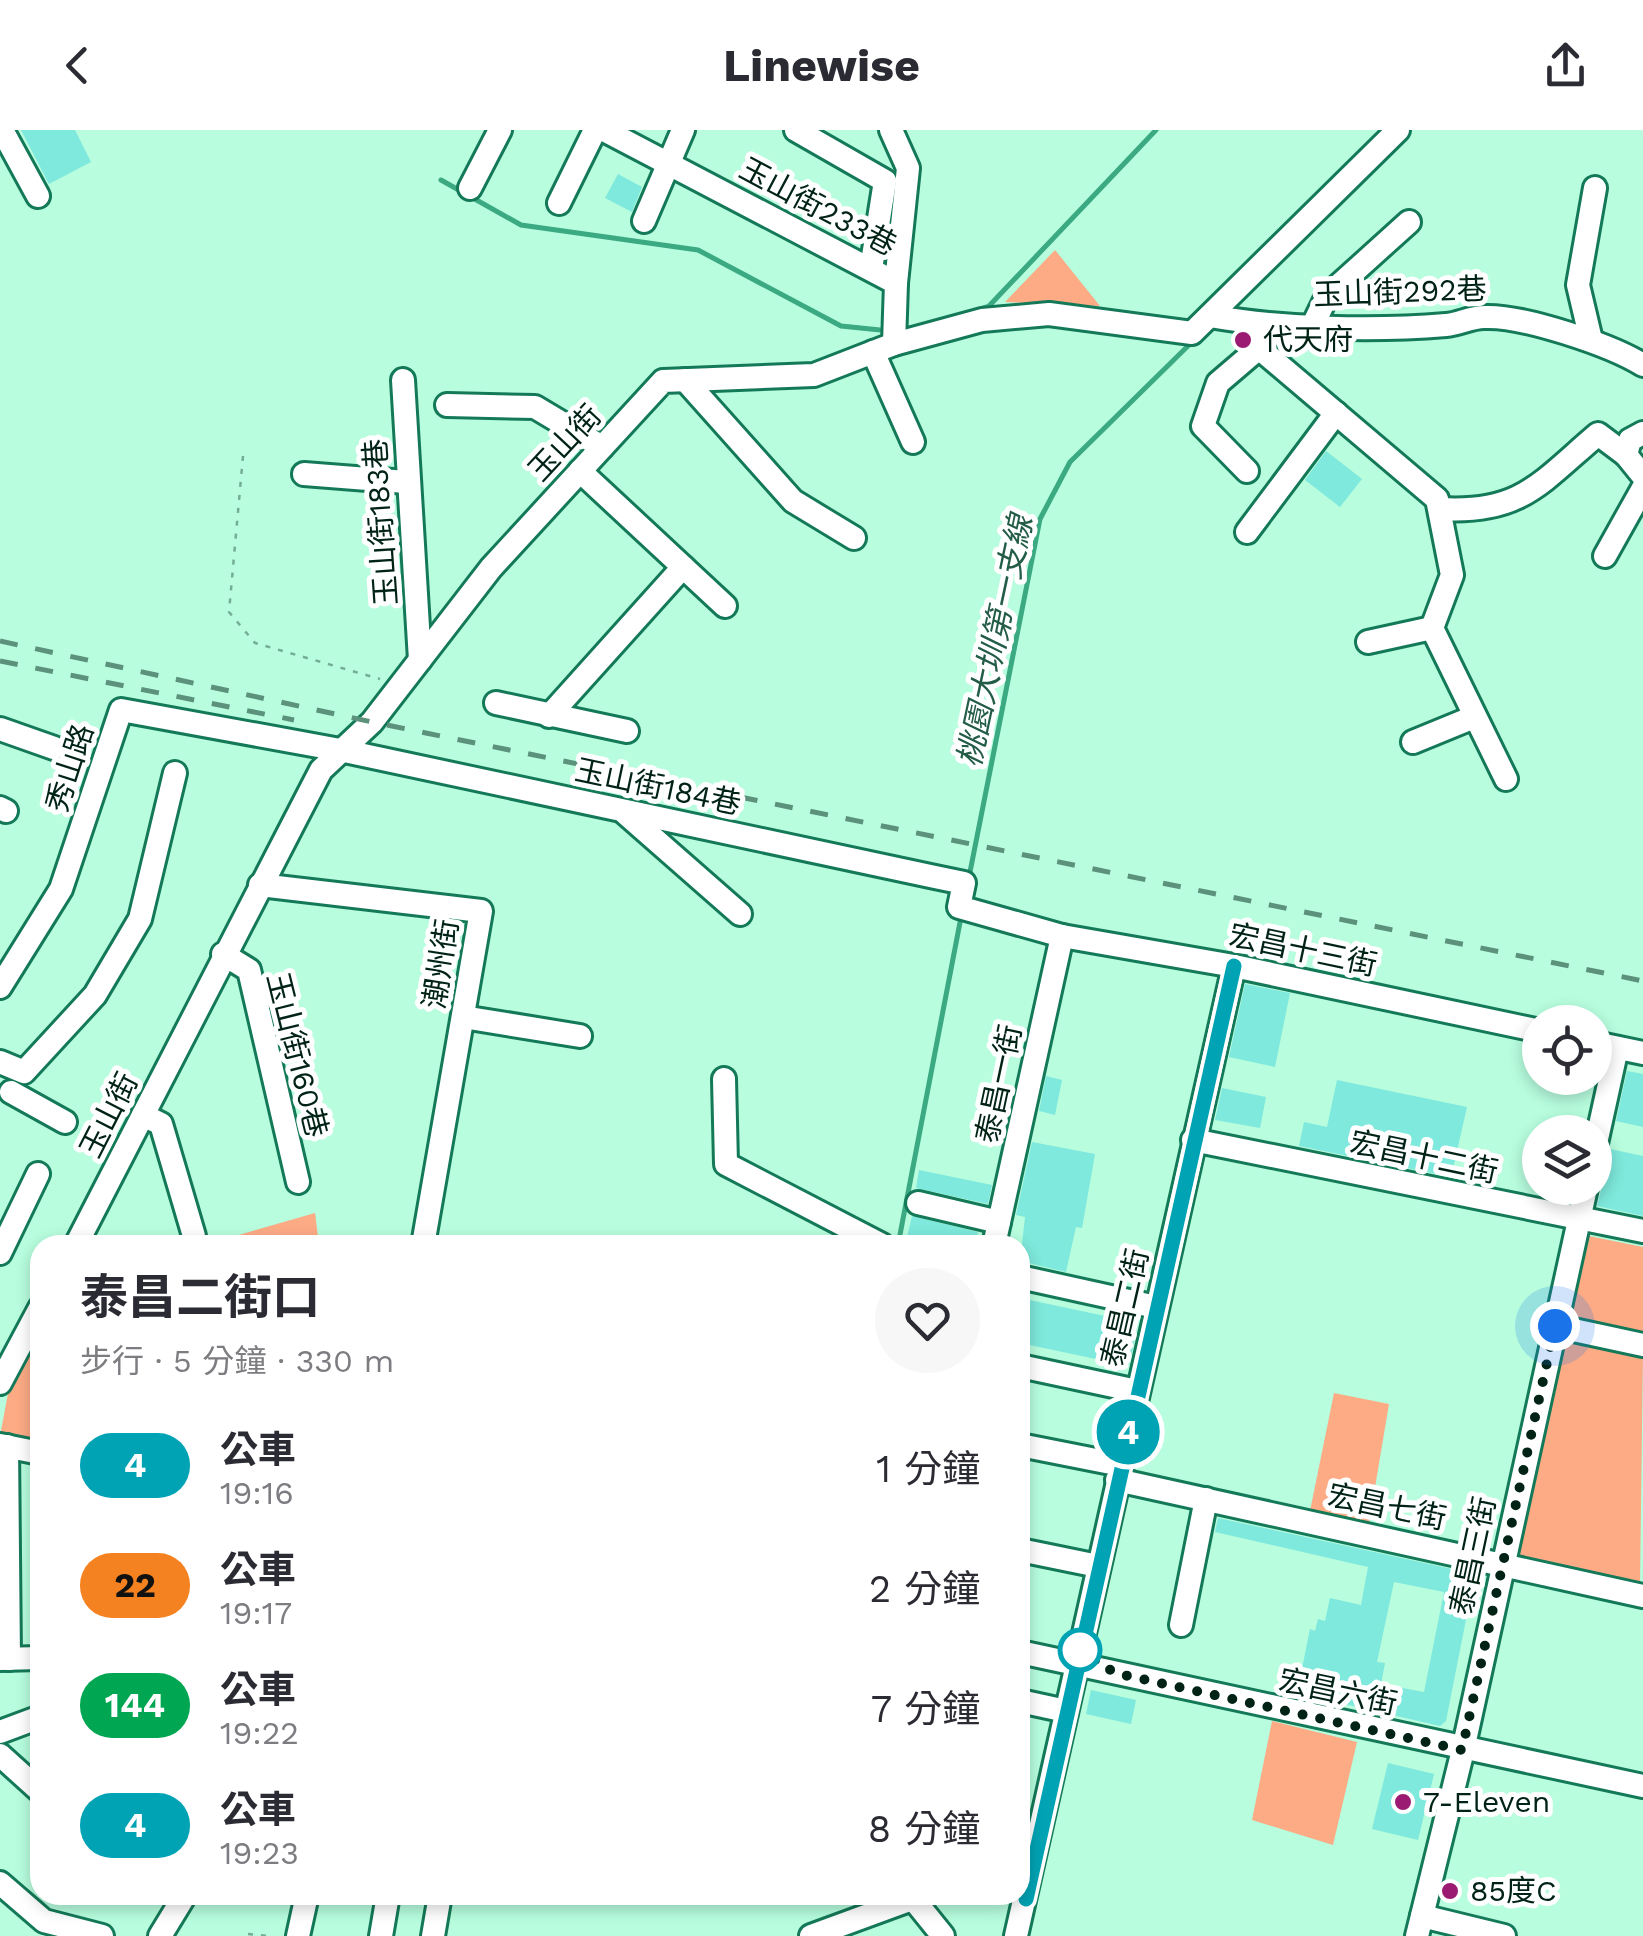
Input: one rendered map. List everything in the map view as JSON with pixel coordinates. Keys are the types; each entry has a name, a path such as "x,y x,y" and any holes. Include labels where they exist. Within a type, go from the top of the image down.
{"street":[{"path":"2,130 8,158 38,196"},
{"path":"470,188 500,130"},
{"path":"559,202 595,130"},
{"name":"玉山街233巷","path":"604,130 896,282 889,340"},
{"path":"644,222 684,130"},
{"path":"796,130 885,181 871,269"},
{"path":"891,130 908,168 896,282"},
{"name":"玉山街","path":"81,1235 320,770 372,722 491,568 663,381 814,375 889,340 982,320 1049,314 1192,333 1398,130"},
{"path":"1591,340 1578,284 1595,188"},
{"path":"1313,324 1326,296 1409,222"},
{"name":"玉山街292巷","path":"1211,316 1252,324 1449,325 1483,316 1591,340 1643,366"},
{"path":"1252,324 1259,348 1437,499 1452,575 1432,628 1506,779"},
{"path":"889,340 913,442"},
{"path":"1247,471 1203,426 1218,383 1259,348"},
{"name":"玉山街183巷","path":"403,380 406,482 420,660"},
{"path":"685,380 794,502 854,538"},
{"path":"447,405 535,407 602,447"},
{"path":"1247,532 1336,413"},
{"path":"1626,455 1630,440 1643,433"},
{"path":"1440,509 1483,512 1524,497 1598,434 1626,455 1643,476"},
{"path":"580,472 725,606"},
{"path":"304,474 406,482"},
{"path":"1604,556 1643,488"},
{"path":"549,716 683,567"},
{"path":"1368,642 1432,628"},
{"path":"496,703 627,731"},
{"name":"秀山路","path":"0,987 61,889 121,710 340,750"},
{"path":"1413,742 1474,716"},
{"path":"0,729 54,748"},
{"name":"玉山街184巷","path":"340,750 934,876 964,900"},
{"path":"65,1122 6,1099 24,1072 95,995 140,919 175,773"},
{"path":"622,810 740,914"},
{"name":"潮州街","path":"260,885 481,911 425,1235"},
{"name":"宏昌十三街","path":"964,900 1062,936 1234,966 1522,1027"},
{"name":"泰昌一街","path":"997,1233 1062,936"},
{"name":"玉山街160巷","path":"224,954 249,970 298,1182"},
{"name":"泰昌二街","path":"1030,1845 1066,1711 1234,966"},
{"path":"463,1017 580,1036"},
{"path":"1612,1046 1643,1053"},
{"path":"0,1062 24,1072"},
{"path":"724,1079 726,1164 863,1235"},
{"path":"143,1115 161,1124 194,1235"},
{"name":"宏昌十二街","path":"1193,1140 1643,1231"},
{"path":"0,1253 38,1174"},
{"path":"918,1203 997,1233"},
{"name":"泰昌三街","path":"1419,1926 1462,1750 1582,1205"},
{"path":"1030,1279 1156,1307"},
{"path":"1555,1326 1643,1345"},
{"path":"0,1383 30,1327"},
{"path":"1030,1368 1137,1391"},
{"path":"30,1451 3,1445 4,1659 30,1658"},
{"name":"宏昌七街","path":"1030,1448 1206,1499 1643,1596"},
{"path":"1182,1625 1206,1499"},
{"path":"1030,1552 1098,1566"},
{"name":"宏昌六街","path":"1030,1654 1643,1786"},
{"path":"1030,1703 1066,1711"},
{"path":"0,1732 30,1721"},
{"path":"0,1755 30,1781"},
{"path":"0,1883 44,1920 102,1936"},
{"path":"160,1936 179,1905"},
{"path":"298,1936 304,1905"},
{"path":"381,1936 386,1905"},
{"path":"433,1936 438,1905"},
{"path":"811,1936 851,1930 896,1905"},
{"path":"913,1905 922,1936"},
{"path":"918,1905 944,1936"},
{"name":"泰昌二街","path":"1016,1905 1016,1936"},
{"path":"1419,1926 1504,1936"}],"path":[{"path":"243,456 228,612 255,643 400,685"},
{"path":"248,1934 268,1936"}],"shaded area":[{"path":"1055,250 1100,306 1005,302"},
{"path":"315,1213 318,1235 239,1235"},
{"path":"1589,1236 1643,1247 1643,1334 1571,1319"},
{"path":"1563,1334 1643,1353 1640,1584 1515,1556"},
{"path":"30,1340 30,1442 0,1436 12,1372"},
{"path":"1334,1393 1389,1404 1369,1523 1310,1511"},
{"path":"1272,1721 1357,1742 1333,1845 1252,1820"}],"building":[{"path":"21,130 75,130 91,162 49,184"},
{"path":"618,174 642,187 632,212 605,198"},
{"path":"1326,451 1362,479 1340,507 1305,480"},
{"path":"1245,984 1290,993 1275,1067 1229,1057"},
{"path":"1627,1071 1643,1074 1643,1127 1616,1121"},
{"path":"1046,1076 1062,1080 1055,1115 1039,1111"},
{"path":"1337,1080 1467,1107 1451,1177 1299,1146 1304,1122 1327,1127"},
{"path":"1222,1088 1266,1097 1260,1128 1215,1120"},
{"path":"1032,1142 1095,1154 1082,1228 1076,1227 1066,1272 1030,1263 1030,1235 1023,1235 1025,1217 1016,1215"},
{"path":"1612,1149 1643,1156 1643,1216 1597,1206 1612,1205"},
{"path":"919,1170 992,1185 988,1204 916,1188"},
{"path":"912,1216 978,1232 977,1235 907,1235"},
{"path":"1030,1300 1138,1323 1129,1366 1030,1345"},
{"path":"1218,1518 1475,1574 1446,1721 1440,1726 1297,1693 1310,1629 1315,1631 1318,1619 1325,1621 1330,1598 1361,1605 1368,1567 1215,1532","holes":["1394,1582 1444,1592 1424,1692 1381,1684 1385,1663 1377,1662"]},
{"path":"1091,1690 1136,1700 1131,1724 1086,1714"},
{"name":"7-Eleven","path":"1388,1763 1434,1774 1418,1840 1372,1829"}],"waterway":[{"path":"977,310 989,306 1156,130"},
{"path":"441,180 521,225 698,250 841,326 890,331"},
{"name":"桃園大圳第一支線","path":"969,877 1040,519 1070,462 1194,340"},
{"name":"桃園大圳第一支線","path":"900,1235 962,912"}],"railway":[{"path":"0,641 372,722 1643,981"},
{"path":"0,661 294,720"}],"bus line":[{"name":"4","path":"1030,1880 1234,966"}],"place":[{"name":"代天府","path":"1243,340"},
{"name":"7-Eleven","path":"1403,1802"},
{"name":"85度C","path":"1450,1891"}],"route":[{"path":"1080,1650 1115,1673 1462,1750 1555,1326"}]}
